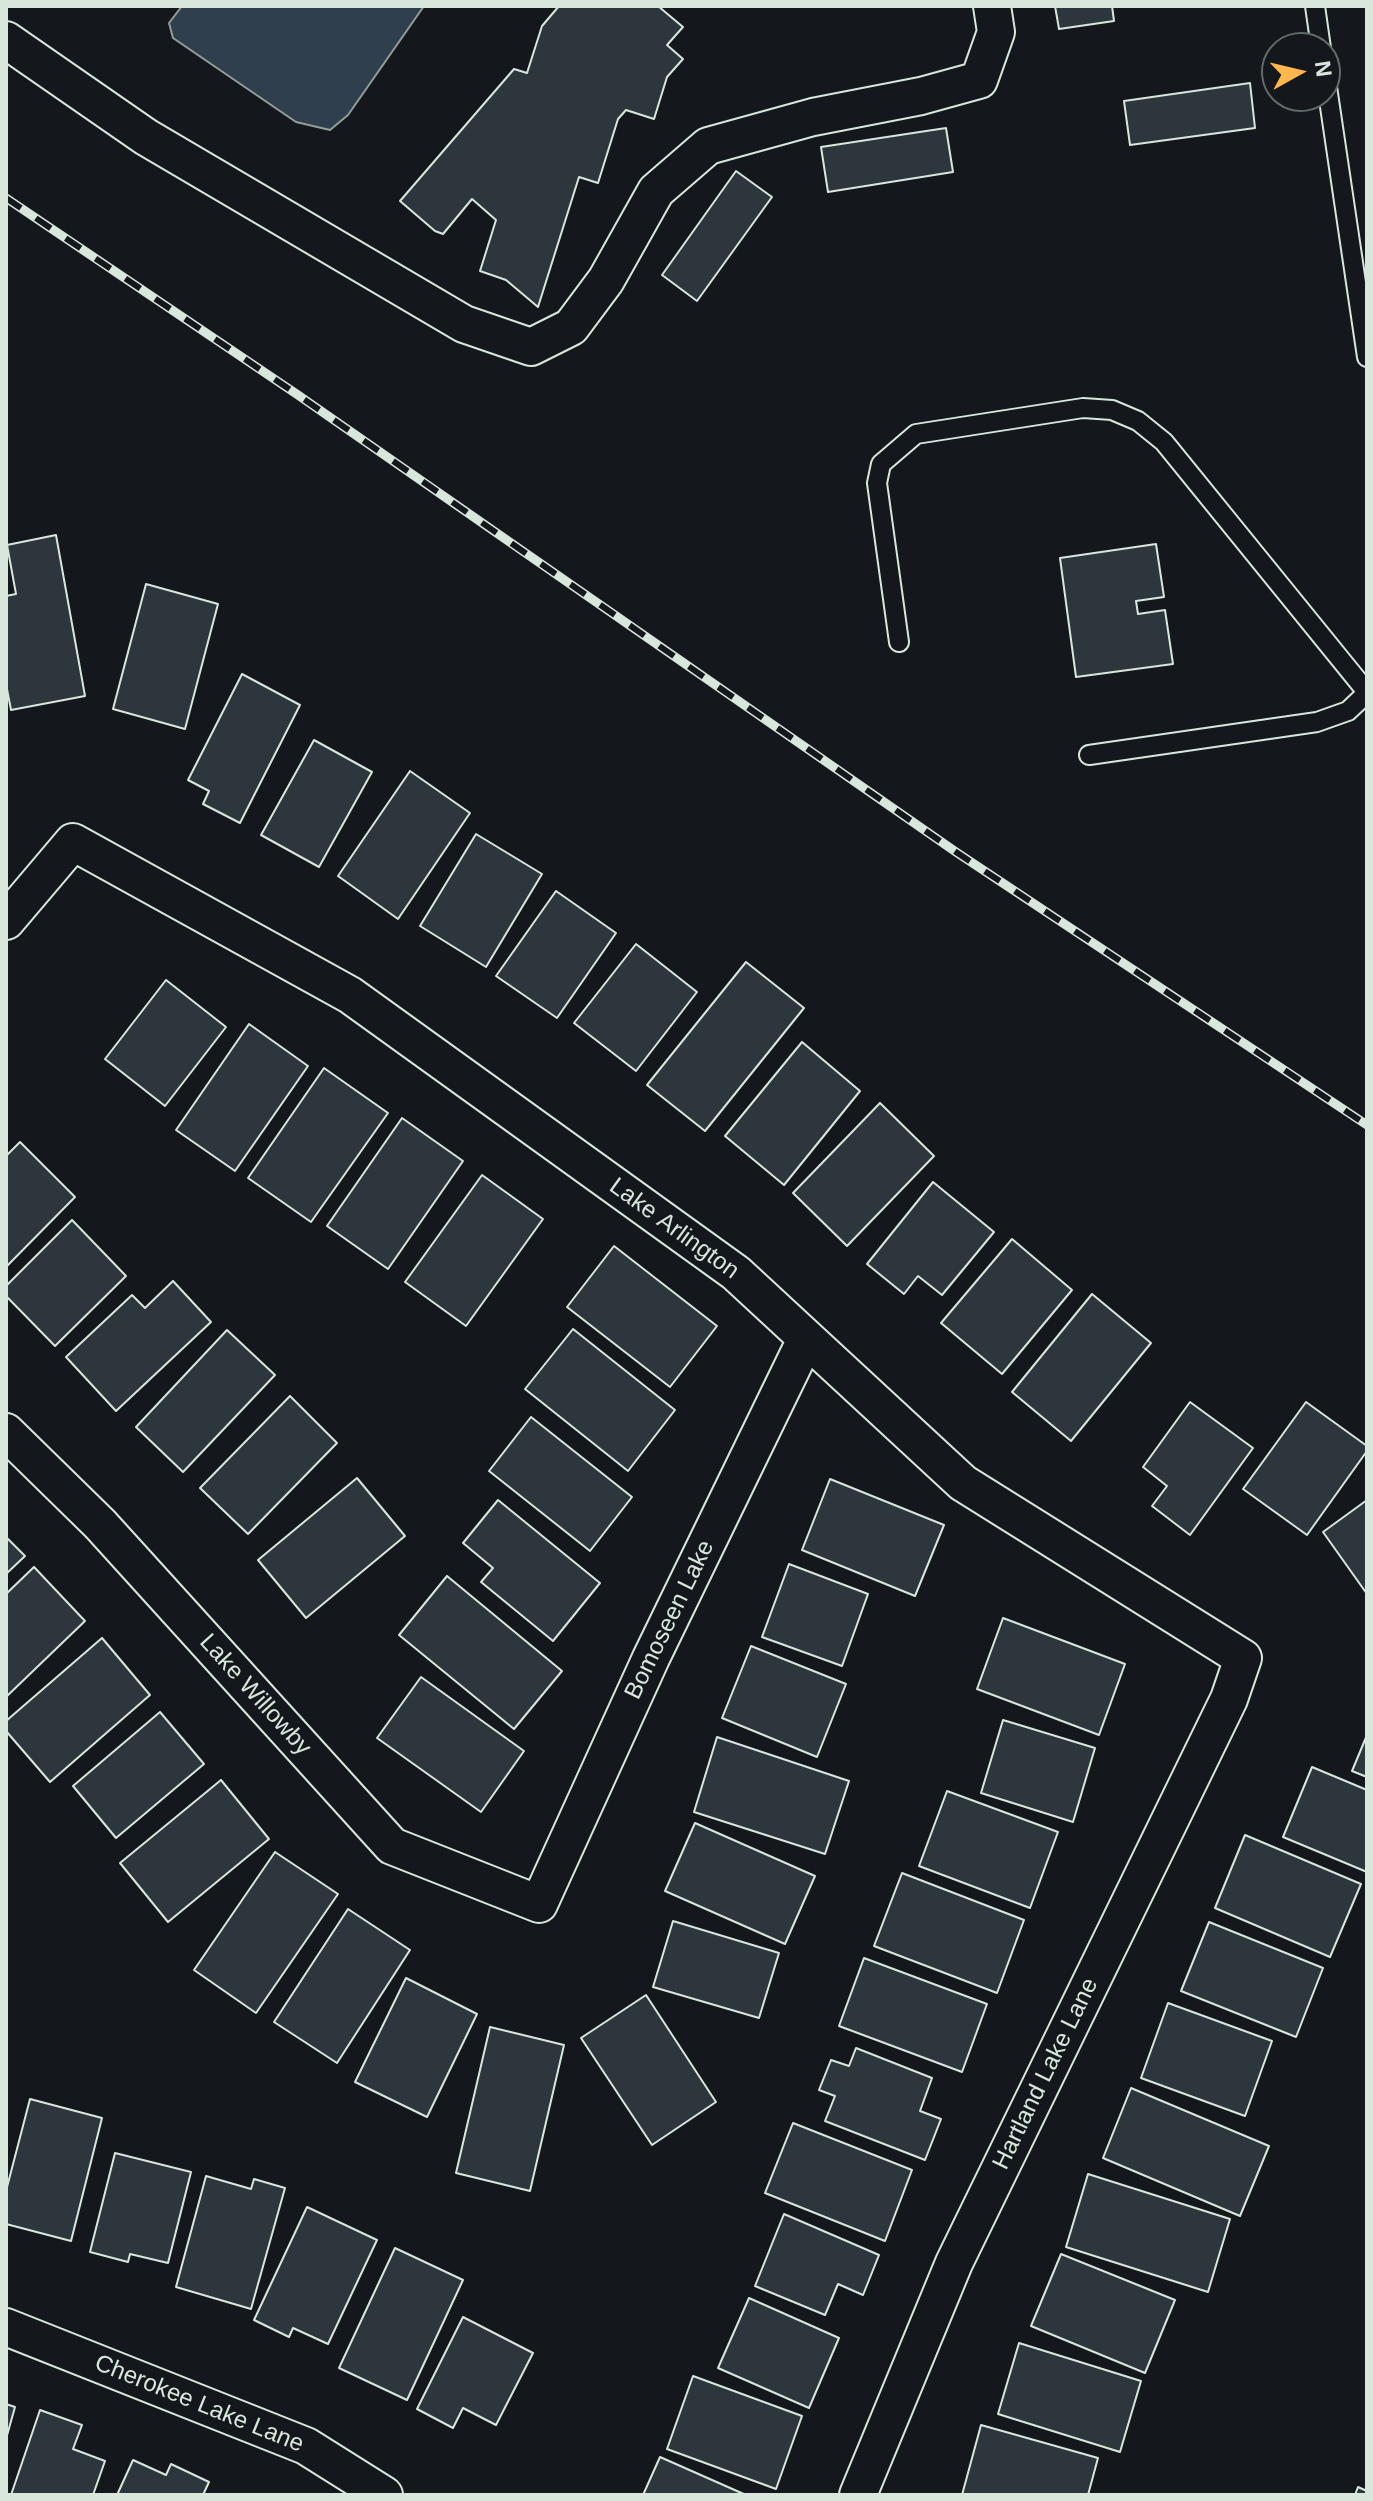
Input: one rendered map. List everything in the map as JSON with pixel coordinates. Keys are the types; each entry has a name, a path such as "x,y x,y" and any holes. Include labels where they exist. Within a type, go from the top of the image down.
{"street":[{"path":"6,40 146,137 464,324 531,347 571,327 606,280 656,191 708,146 813,117 921,96 979,80 996,32 992,6"},
{"name":"Lake Arlington","path":"6,921 73,842 350,995 736,1273 963,1483 1243,1658"},
{"name":"Bomoseen Lake","path":"539,1904 651,1658 806,1339"},
{"name":"Lake Willowby","path":"6,1432 100,1524 392,1846 539,1904"},
{"name":"Hartland Lake Lane","path":"858,2495 954,2263 1229,1699 1243,1658"},
{"name":"Cherokee Lake Lane","path":"6,2327 306,2446 384,2495"}],"lane":[{"path":"1315,6 1319,32"},
{"path":"1331,112 1367,357"},
{"path":"899,642 877,483 881,464 916,434 1083,408 1112,410 1138,421 1164,442 1367,693 1348,711 1317,722 1089,755"}],"water":[{"path":"182,6 424,6 348,115 330,130 296,122 173,38 169,23"}],"building":[{"path":"559,6 658,6 683,27 667,45 683,59 667,77 654,119 626,110 618,119 598,183 579,177 538,307 506,280 480,271 496,220 472,199 443,234 435,231 400,201 514,69 527,73 542,26"},
{"path":"1055,6 1112,6 1114,21 1059,29"},
{"path":"1250,83 1255,128 1130,145 1124,101"},
{"path":"946,128 953,172 828,192 821,147"},
{"path":"736,171 772,197 697,301 662,275"},
{"path":"56,535 85,696 11,710 6,684 6,596 16,594 7,545"},
{"path":"1156,544 1164,597 1136,601 1138,614 1165,610 1173,664 1076,677 1060,558"},
{"path":"146,584 218,604 185,729 113,709"},
{"path":"242,674 300,705 240,823 203,804 209,791 188,780"},
{"path":"314,740 372,772 319,867 261,835"},
{"path":"410,771 470,813 398,919 338,876"},
{"path":"476,834 542,874 486,967 420,926"},
{"path":"556,891 616,933 557,1018 496,976"},
{"path":"636,944 697,992 636,1071 574,1023"},
{"path":"746,962 804,1008 705,1131 647,1085"},
{"path":"166,980 226,1027 165,1106 105,1059"},
{"path":"249,1024 308,1066 235,1171 176,1130"},
{"path":"802,1042 860,1091 784,1185 725,1136"},
{"path":"324,1068 388,1113 311,1222 248,1178"},
{"path":"880,1103 934,1156 847,1246 793,1193"},
{"path":"402,1118 463,1161 388,1269 327,1226"},
{"path":"20,1142 75,1197 6,1267 6,1156"},
{"path":"482,1175 543,1219 466,1326 405,1282"},
{"path":"933,1182 994,1232 942,1295 918,1276 904,1294 867,1264"},
{"path":"72,1220 126,1276 55,1346 6,1296 6,1286"},
{"path":"1012,1239 1072,1290 1002,1374 941,1323"},
{"path":"614,1246 717,1326 670,1387 567,1307"},
{"path":"173,1281 211,1322 116,1411 66,1357 132,1295 145,1308"},
{"path":"1092,1294 1151,1343 1071,1441 1012,1392"},
{"path":"573,1329 675,1410 628,1471 525,1389"},
{"path":"227,1330 275,1375 183,1472 136,1427"},
{"path":"290,1396 337,1443 248,1534 200,1488"},
{"path":"1190,1402 1253,1448 1190,1535 1152,1506 1167,1486 1143,1467"},
{"path":"1306,1402 1367,1446 1367,1451 1307,1535 1243,1489"},
{"path":"531,1417 632,1497 590,1551 489,1471"},
{"path":"357,1478 405,1536 306,1618 258,1560"},
{"path":"830,1479 944,1525 915,1596 802,1550"},
{"path":"498,1500 600,1583 553,1641 481,1582 493,1568 463,1543"},
{"path":"1367,1500 1367,1594 1323,1532"},
{"path":"6,1537 25,1556 6,1574"},
{"path":"789,1564 868,1594 842,1666 762,1637"},
{"path":"34,1567 85,1621 6,1697 6,1594"},
{"path":"447,1576 562,1671 514,1729 399,1635"},
{"path":"1003,1618 1125,1664 1099,1735 977,1689"},
{"path":"102,1638 150,1695 50,1782 6,1731 6,1721"},
{"path":"751,1646 846,1684 817,1757 722,1718"},
{"path":"421,1677 524,1751 481,1812 377,1738"},
{"path":"160,1712 204,1764 116,1838 73,1786"},
{"path":"1003,1720 1095,1748 1073,1822 981,1793"},
{"path":"1367,1735 1367,1777 1352,1771"},
{"path":"717,1737 849,1781 825,1854 694,1812"},
{"path":"1312,1767 1367,1790 1367,1872 1283,1837"},
{"path":"221,1780 269,1839 168,1922 120,1863"},
{"path":"947,1791 1058,1832 1030,1908 919,1866"},
{"path":"695,1823 815,1876 785,1944 665,1891"},
{"path":"1245,1835 1361,1884 1330,1957 1215,1908"},
{"path":"275,1852 338,1894 256,2013 194,1970"},
{"path":"902,1873 1024,1920 997,1993 874,1946"},
{"path":"348,1909 410,1950 337,2063 274,2022"},
{"path":"673,1921 779,1953 759,2018 653,1987"},
{"path":"1209,1922 1323,1968 1296,2037 1181,1991"},
{"path":"864,1958 987,2004 962,2072 839,2026"},
{"path":"406,1978 477,2014 427,2117 355,2082"},
{"path":"646,1995 716,2102 652,2145 581,2038"},
{"path":"1168,2003 1272,2041 1245,2116 1141,2078"},
{"path":"490,2027 564,2045 530,2191 456,2173"},
{"path":"856,2048 932,2078 920,2111 941,2119 925,2160 825,2121 835,2096 819,2090 831,2060 849,2066"},
{"path":"1131,2088 1269,2146 1240,2216 1103,2158"},
{"path":"30,2099 102,2118 71,2241 6,2224 6,2191"},
{"path":"793,2123 912,2170 885,2241 765,2193"},
{"path":"115,2153 191,2172 168,2263 130,2254 128,2262 90,2252"},
{"path":"1088,2174 1230,2219 1208,2292 1066,2247"},
{"path":"206,2176 251,2189 254,2179 285,2188 251,2309 176,2287"},
{"path":"307,2207 377,2240 328,2344 293,2328 289,2337 254,2320"},
{"path":"784,2214 879,2255 863,2295 838,2284 825,2315 755,2286"},
{"path":"395,2248 463,2280 407,2400 339,2368"},
{"path":"1061,2254 1175,2300 1145,2373 1031,2326"},
{"path":"749,2298 839,2338 809,2408 718,2368"},
{"path":"463,2317 533,2353 496,2425 463,2408 453,2428 417,2409"},
{"path":"1019,2343 1141,2381 1120,2452 998,2414"},
{"path":"693,2376 802,2416 776,2489 667,2449"},
{"path":"6,2404 15,2407 6,2439"},
{"path":"40,2410 82,2425 73,2449 105,2461 93,2495 11,2495"},
{"path":"981,2425 1098,2458 1088,2495 962,2495"},
{"path":"660,2457 746,2495 643,2495"},
{"path":"133,2460 166,2475 171,2464 209,2482 203,2495 117,2495"},
{"path":"1358,2487 1367,2491 1367,2495 1355,2495"}],"railway":[{"path":"6,198 298,395 956,852 1367,1125"}]}
